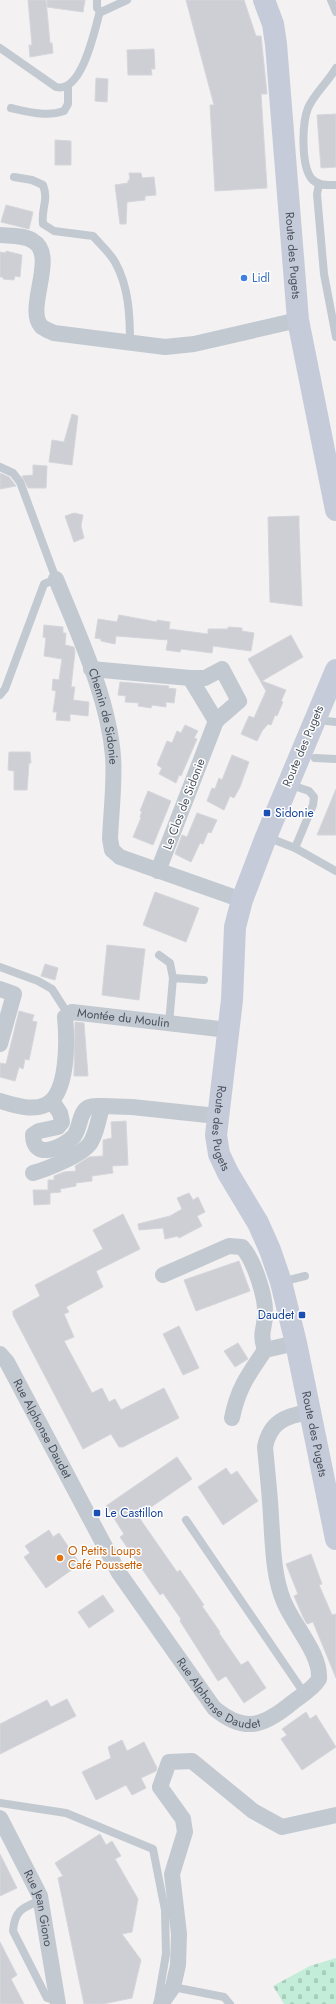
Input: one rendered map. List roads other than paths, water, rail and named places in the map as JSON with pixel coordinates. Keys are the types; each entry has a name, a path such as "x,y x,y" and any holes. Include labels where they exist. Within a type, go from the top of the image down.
{"main road":[{"name":"Route des Pugets","path":"264,0 273,24 276,44 298,320 336,510"},
{"name":"Route des Pugets","path":"336,670 287,783 242,900 236,927 228,1030 216,1116 216,1135 219,1154 258,1223 270,1250 281,1282 296,1343 336,1539"}],"street":[{"path":"0,235 30,239 36,242 41,252 42,260 36,312 38,321 42,327 54,333 130,344 165,347 194,344 298,320"},
{"name":"Chemin de Sidonie","path":"56,579 91,669 109,728 113,757 110,839 112,850 120,857 242,900"},
{"path":"91,669 190,678 205,678 222,669 239,701 216,720 190,678"},
{"name":"Le Clos de Sidonie","path":"158,871 216,720"},
{"path":"0,989 14,994 0,1044"},
{"name":"Montée du Moulin","path":"52,1101 63,1078 66,1066 65,1017 72,1012 228,1030"},
{"path":"0,1101 18,1107 31,1108 44,1106 52,1101 60,1113 62,1122 58,1127 39,1131 34,1135 34,1142 37,1148 44,1150 55,1148 73,1137 78,1131 85,1110 90,1107 132,1107 216,1116"},
{"path":"33,1173 84,1150 90,1143 95,1133 102,1106"},
{"path":"163,1275 229,1246 242,1247 249,1254 264,1299 265,1315 262,1329 262,1340 265,1350"},
{"path":"232,1418 244,1380 265,1350 296,1343"},
{"name":"Rue Alphonse Daudet","path":"0,1354 7,1362 120,1573 214,1708 227,1719 240,1724 255,1725 268,1721 304,1693 319,1679 318,1665 291,1618 283,1601 278,1584 273,1550 265,1447 268,1435 274,1426 286,1418 309,1412"},
{"path":"161,2004 173,1986 178,1965 179,1934 172,1874 185,1832 183,1819 160,1787 169,1762 192,1761 253,1811 282,1827 336,1815"},
{"name":"Rue Jean Giono","path":"0,1818 41,1900 58,2003"}],"lane":[{"path":"11,108 33,113 55,114 64,112 68,104 68,86 86,61 100,11 97,8 97,0"},
{"path":"100,11 108,10 127,0"},
{"path":"331,0 336,12"},
{"path":"0,48 56,87 62,88 68,86"},
{"path":"336,68 308,107 304,123 306,169 311,179 319,184 336,185"},
{"path":"14,177 32,180 43,185 47,195 42,213 43,224 54,231 93,236 115,262 125,287 130,313 130,344"},
{"path":"319,184 317,194 324,274 336,337"},
{"name":"Chemin de Sidonie","path":"0,467 13,473 20,482 56,579"},
{"path":"0,695 5,689 44,584 56,579"},
{"path":"315,720 336,722"},
{"path":"315,758 336,760"},
{"path":"287,783 308,791 314,797 313,805 295,848"},
{"path":"266,837 295,848 336,871"},
{"path":"159,955 170,963 174,978 169,1024"},
{"path":"0,967 38,981 52,989 68,1014"},
{"path":"174,978 204,980"},
{"path":"281,1282 306,1276"},
{"path":"186,1520 304,1693"},
{"path":"0,1803 66,1813 153,1849 165,1910 166,1954 158,2004"},
{"path":"41,1900 20,1909 14,1920 13,1931 47,1998 58,2003"},
{"path":"173,1986 224,1997 230,2004"}],"place":[{"name":"Lidl","path":"244,278"},
{"name":"Sidonie","path":"267,813"},
{"name":"Daudet","path":"302,1315"},
{"name":"Le Castillon","path":"97,1513"},
{"name":"O Petits Loups Café Poussette","path":"60,1558"}]}
